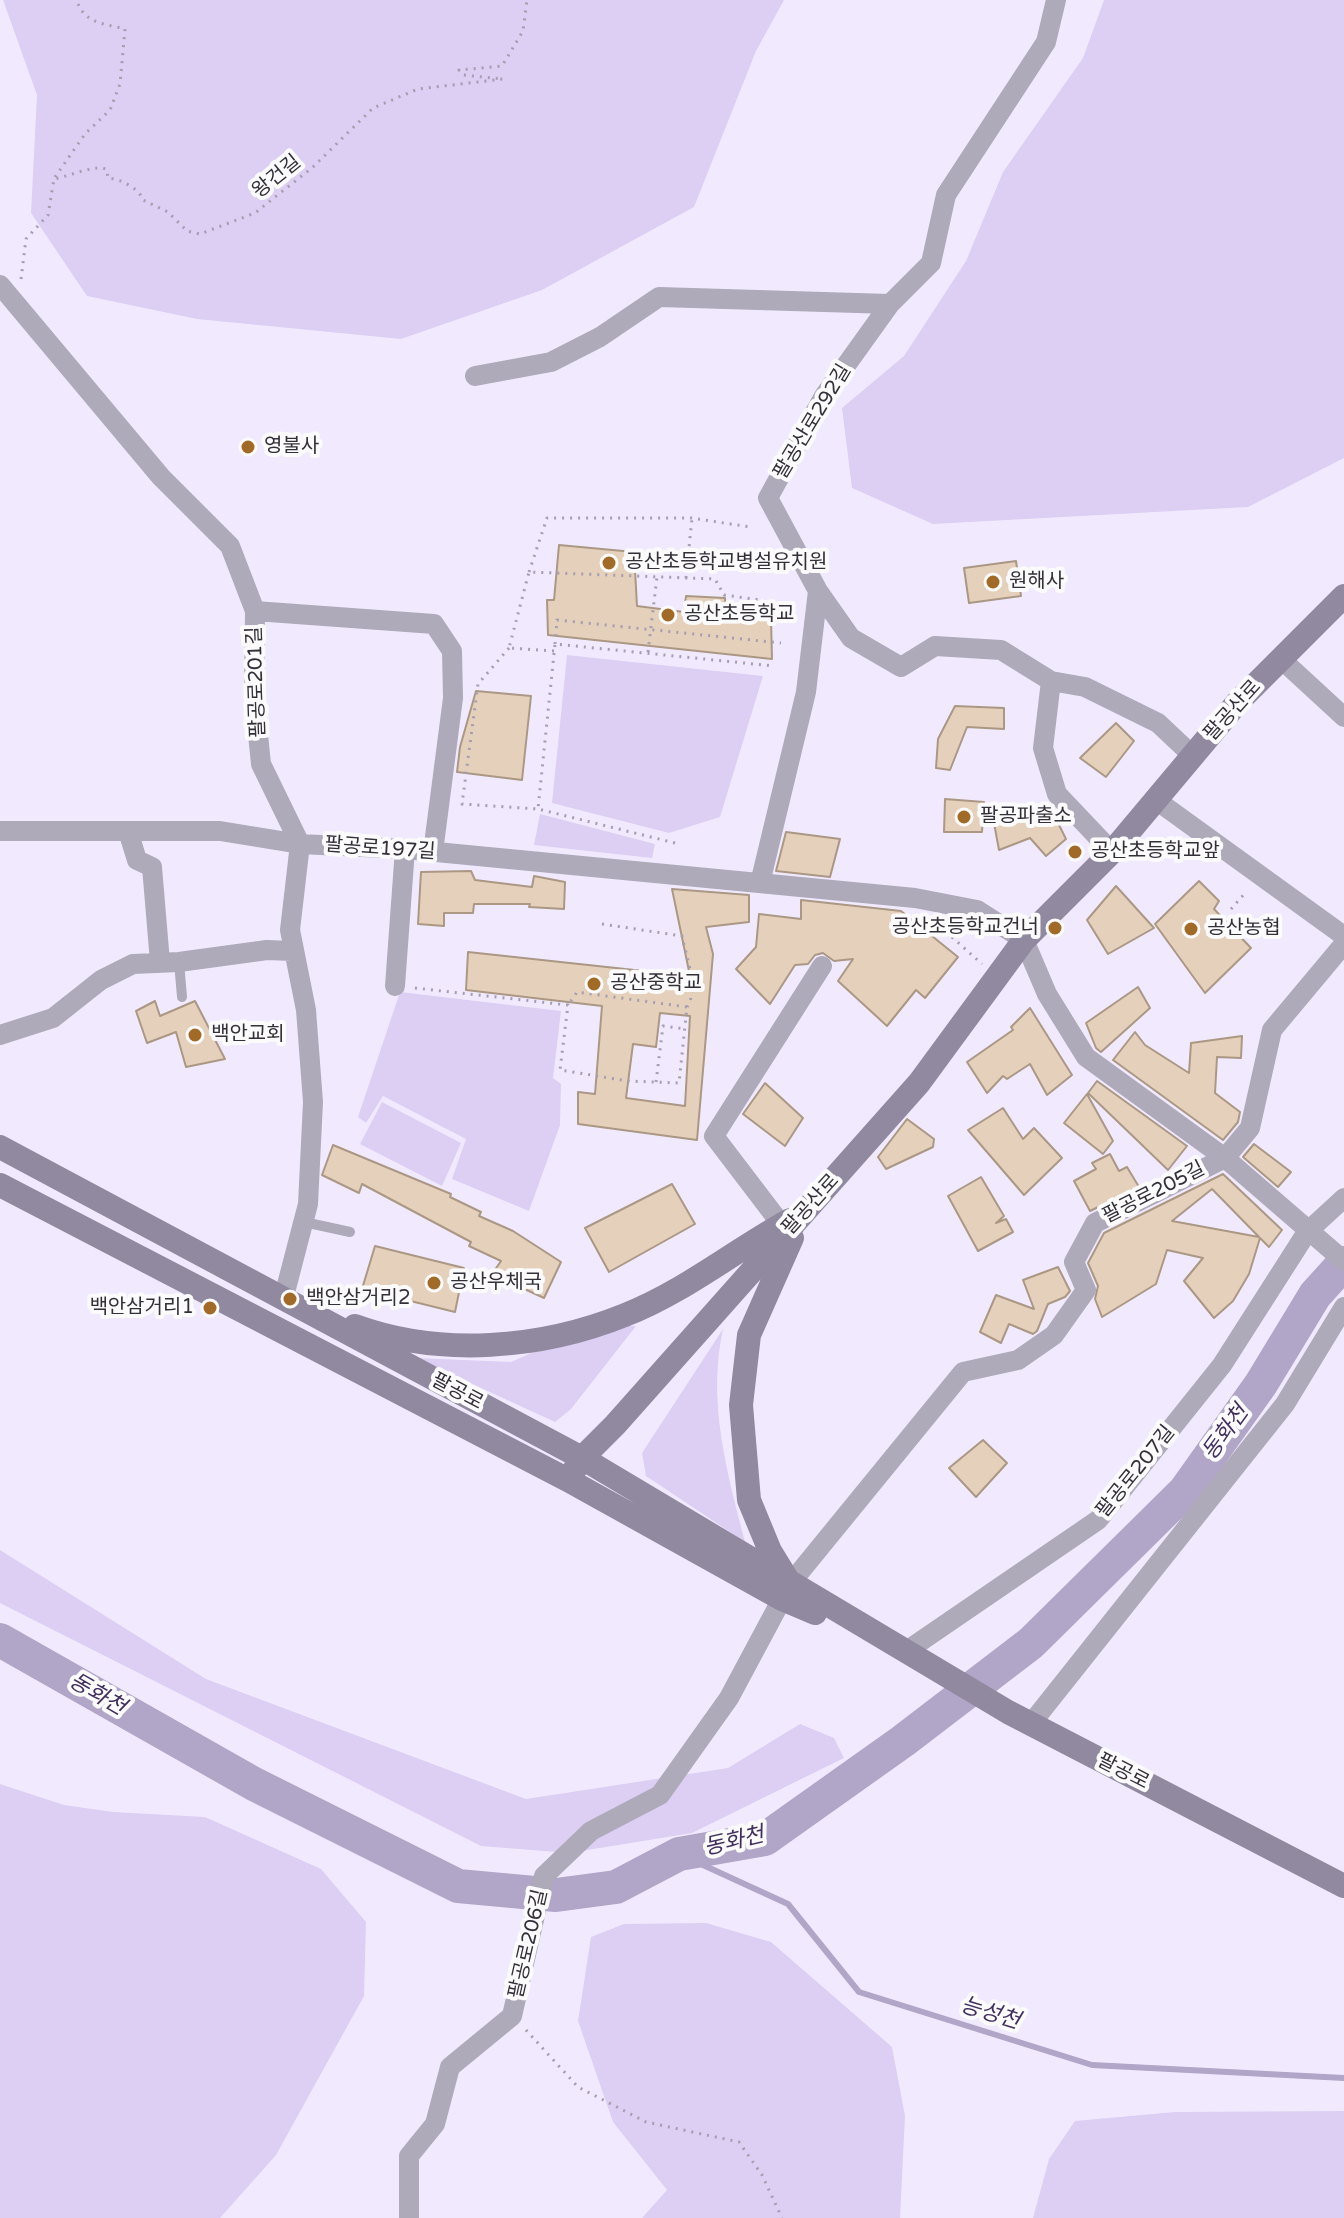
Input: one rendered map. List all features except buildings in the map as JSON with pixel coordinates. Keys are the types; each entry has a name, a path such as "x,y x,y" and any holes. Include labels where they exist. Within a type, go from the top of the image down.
{"main road":[{"name":"팔공산로","path":"568,1480 582,1458 919,1083 1024,940 1112,852 1237,703 1344,596"},
{"name":"팔공로","path":"0,1147 582,1458 786,1592"},
{"name":"팔공로","path":"0,1185 905,1652 1030,1725 1344,1886"},
{"path":"283,1300 375,1334 447,1344 510,1344 549,1338 626,1315 687,1283 806,1211"},
{"path":"786,1592 749,1500 742,1381 749,1335 806,1211"}],"street":[{"name":"팔공산로292길","path":"1056,0 1046,42 946,195 931,263 890,304 824,396 768,498 818,591 851,638 901,667 935,646 1001,650 1051,681 1085,687 1158,723 1193,756"},
{"name":"팔공로201길","path":"0,285 161,477 230,546 255,611 254,695 261,764 300,844"},
{"path":"475,376 551,362 600,337 659,297 890,304"},
{"path":"760,883 806,692 818,591"},
{"path":"255,611 434,624 452,651 453,698 433,852"},
{"path":"1281,659 1344,717"},
{"path":"1051,681 1043,748 1057,794 1112,852"},
{"path":"1156,800 1344,936"},
{"name":"팔공로197길","path":"0,831 220,831 300,844 405,849 907,898 977,910 1024,940"},
{"path":"128,831 137,860 152,867 170,962"},
{"path":"283,1300 308,1204 313,1102 306,1010 290,930 300,844"},
{"path":"395,986 405,849"},
{"path":"1024,940 1047,994 1086,1057 1225,1158 1344,1261"},
{"name":"팔공로205길","path":"786,1592 963,1372 1018,1360 1054,1335 1086,1290 1074,1262 1095,1223 1225,1158 1250,1128 1272,1030 1344,944"},
{"path":"0,1035 53,1018 101,980 133,964 267,950 292,951"},
{"path":"781,1224 714,1136 822,966"},
{"name":"팔공로207길","path":"905,1652 1098,1520 1222,1365 1312,1234 1344,1198"},
{"path":"1030,1725 1285,1404 1344,1307"},
{"name":"팔공로206길","path":"409,2218 409,2156 435,2124 450,2067 512,2016 544,1876 591,1831 660,1795 729,1698 786,1592"}],"lane":[{"path":"170,962 182,997"},
{"path":"304,1222 350,1232"}],"path":[{"path":"18,307 26,239 48,215 54,179 73,147 110,110 120,84 125,29 109,29 94,21 79,7 77,0"},
{"name":"왕건길","path":"54,179 82,174 92,166 101,166 107,170 108,178 124,181 141,194 143,200 168,212 187,231 200,234 255,213 313,167 373,108 418,89 503,79 463,75 459,70 502,66 523,31 527,0"},
{"path":"675,843 538,809 462,804 478,684 509,648 547,518 692,518 750,527"},
{"path":"686,578 692,518"},
{"path":"529,572 715,579 724,595 790,604"},
{"path":"648,654 657,577"},
{"path":"538,809 557,620 781,643"},
{"path":"555,644 774,666"},
{"path":"509,648 554,651"},
{"path":"1231,909 1246,891 1267,881"},
{"path":"907,898 997,977"},
{"path":"602,924 682,936 691,979 691,1002 687,1007 679,1083 560,1070 568,1005 577,992 687,1007"},
{"path":"395,986 568,1005"},
{"path":"656,1082 663,1026 685,1029"},
{"path":"512,2016 578,2087 646,2122 739,2142 762,2175 782,2218"}],"shaded area":[{"path":"3,0 784,0 756,51 694,207 542,290 401,339 197,319 87,296 31,213 37,95"},
{"path":"1104,0 1344,0 1344,458 1248,507 933,524 852,488 842,408 904,356 966,261 1003,172 1083,58"},
{"path":"567,655 763,676 720,817 669,833 552,803"},
{"path":"540,814 655,844 652,858 534,845"},
{"path":"400,992 561,1011 553,1078 561,1084 560,1125 529,1211 452,1179 466,1139 383,1096 366,1123 358,1117"},
{"path":"382,1102 461,1143 442,1186 360,1144"},
{"path":"595,1325 636,1326 571,1409 555,1422 416,1358 511,1362"},
{"path":"723,1329 717,1383 718,1410 726,1463 745,1542 646,1476 642,1453"},
{"path":"0,1550 206,1679 526,1799 728,1768 800,1724 834,1738 844,1758 692,1833 569,1853 481,1846 0,1603"},
{"path":"0,1784 64,1805 113,1812 205,1817 321,1869 366,1922 364,1996 276,2155 220,2218 0,2218"},
{"path":"706,1923 771,1942 892,2047 905,2116 900,2218 642,2218 667,2190 613,2122 578,2021 591,1937 624,1924"},
{"path":"1344,2111 1344,2218 1033,2218 1049,2159 1075,2121 1175,2112"}],"waterway":[{"name":"동화천","path":"0,1640 254,1784 458,1886 556,1895 616,1887 679,1854 765,1839 903,1741 1031,1643 1185,1491 1261,1384 1315,1295 1344,1263"},
{"name":"능성천","path":"679,1854 788,1904 859,1992 1092,2065 1344,2078"}],"place":[{"name":"영불사","path":"248,447"},
{"name":"공산초등학교병설유치원","path":"609,563"},
{"name":"원해사","path":"993,582"},
{"name":"공산초등학교","path":"668,615"},
{"name":"팔공파출소","path":"964,817"},
{"name":"공산초등학교앞","path":"1075,852"},
{"name":"공산초등학교건너","path":"1055,928"},
{"name":"공산농협","path":"1191,929"},
{"name":"공산중학교","path":"594,984"},
{"name":"백안교회","path":"195,1035"},
{"name":"공산우체국","path":"434,1283"},
{"name":"백안삼거리2","path":"290,1299"},
{"name":"백안삼거리1","path":"210,1308"}]}
